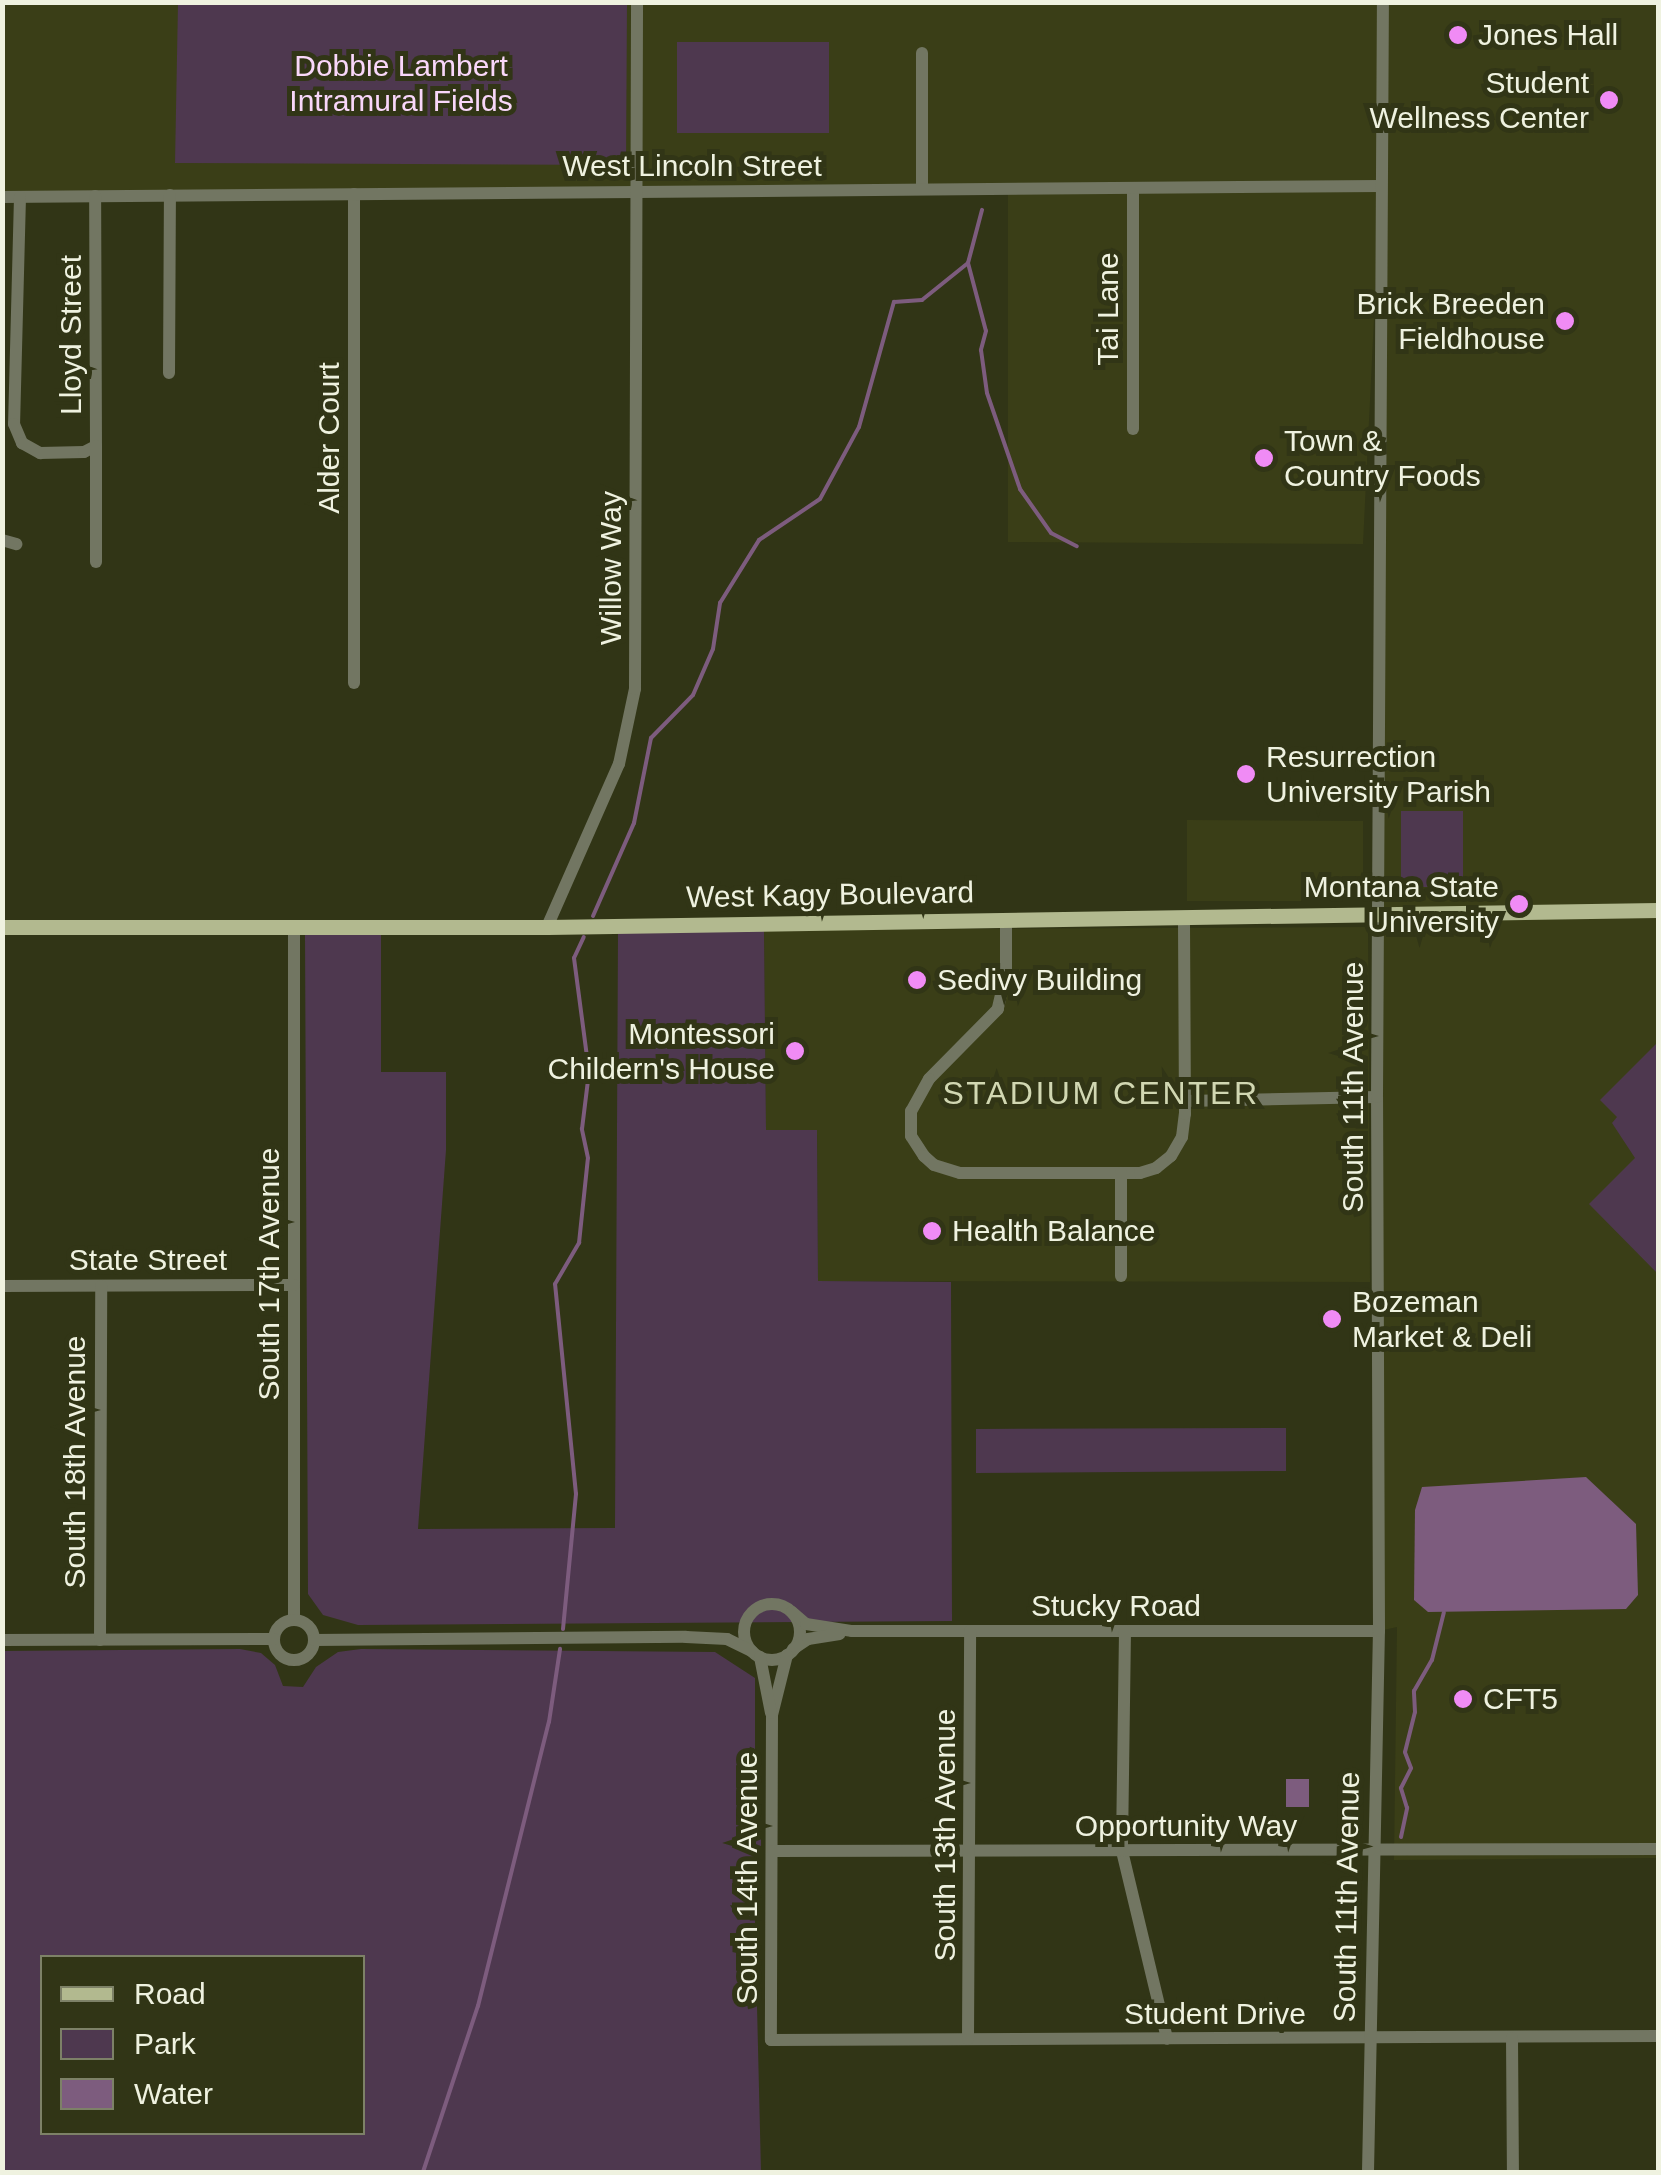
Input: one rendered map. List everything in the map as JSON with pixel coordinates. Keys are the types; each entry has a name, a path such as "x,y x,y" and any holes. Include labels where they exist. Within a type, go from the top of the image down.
{"main road":[{"name":"West Kagy Boulevard","path":"2,927 548,927 1658,910"}],"street":[{"name":"Willow Way","path":"548,927 619,764 632,714 638,2"},
{"name":"South 11th Avenue","path":"1368,2172 1379,1631 1382,2"},
{"path":"922,53 922,190"},
{"name":"West Lincoln Street","path":"2,197 1381,186"},
{"name":"Tai Lane","path":"1133,188 1134,429"},
{"name":"Alder Court","path":"354,194 354,683"},
{"path":"169,373 170,195"},
{"name":"Lloyd Street","path":"20,196 16,435 40,453 84,452 96,446 96,196"},
{"path":"96,446 96,562"},
{"path":"1006,920 1004,996 990,1019 921,1088 911,1111 912,1136 934,1165 960,1172 1148,1171 1171,1156 1182,1137 1185,1101 1184,917"},
{"name":"South 17th Avenue","path":"294,929 294,1620"},
{"path":"1185,1101 1377,1097"},
{"path":"1121,1173 1121,1276"},
{"name":"State Street","path":"2,1286 294,1284"},
{"name":"South 18th Avenue","path":"100,1640 101,1286"},
{"path":"314,1640 728,1638 772,1660 790,1652 800,1632 792,1612 779,1605 765,1605 722,1631 686,1637"},
{"name":"Stucky Road","path":"792,1612 806,1624 852,1631 1379,1631"},
{"path":"748,1618 744,1632 756,1654"},
{"path":"294,1620 307,1625 314,1640 309,1654 297,1660 283,1657 274,1639 279,1626 294,1620"},
{"name":"Stucky Road","path":"790,1652 808,1639 852,1631"},
{"name":"South 13th Avenue","path":"968,2039 970,1631"},
{"path":"1125,1631 1122,1851 1166,2039"},
{"path":"2,1640 274,1639"},
{"name":"South 14th Avenue","path":"771,2040 772,1715 777,1682 790,1652"},
{"name":"South 14th Avenue","path":"756,1654 772,1715"},
{"name":"Opportunity Way","path":"773,1852 1658,1848"},
{"name":"Student Drive","path":"771,2040 1658,2036"},
{"path":"1512,2038 1513,2172"}],"shaded area":[{"name":"Montana State University","path":"2,3 1658,3 1658,1858 1394,1860 1397,1627 1379,1631 1379,216 1363,544 1008,542 1008,189 3,196"},
{"path":"1187,820 1363,821 1363,901 1187,901"},
{"name":"STADIUM CENTER","path":"1368,927 1370,1282 818,1281 817,1131 766,1131 764,930"}],"green space":[{"name":"Dobbie Lambert Intramural Fields","path":"178,3 627,3 626,165 175,163"},
{"path":"677,42 829,42 829,133 677,133"},
{"path":"1401,811 1463,811 1463,887 1401,887"},
{"path":"764,930 766,1130 817,1130 818,1281 951,1282 952,1621 358,1625 323,1615 308,1594 305,935 381,933 381,1072 446,1072 446,1150 418,1529 615,1528 618,931"},
{"path":"1658,1042 1658,1274 1589,1204 1635,1158 1612,1123 1617,1117 1600,1100"},
{"path":"1286,1428 1286,1471 976,1473 976,1429"},
{"path":"240,1649 261,1653 275,1665 283,1686 303,1687 316,1667 338,1652 361,1649 715,1652 755,1678 755,1815 761,1827 761,1872 754,1881 761,2172 3,2172 3,1651"}],"water":[{"path":"1586,1477 1636,1524 1638,1595 1626,1609 1428,1612 1414,1600 1415,1510 1422,1487"},
{"path":"1286,1779 1309,1779 1309,1807 1286,1807"}],"waterway":[{"path":"593,916 634,823 651,738 693,695 713,649 720,603 759,540 820,499 859,427 894,302 922,300 968,263 982,210"},
{"path":"968,263 986,331 981,350 987,393 1020,489 1051,533 1077,546"},
{"path":"563,1629 576,1494 555,1284 579,1243 588,1158 582,1129 589,1072 574,958 584,937"},
{"path":"1401,1837 1407,1808 1401,1788 1411,1768 1405,1752 1415,1712 1414,1691 1432,1660 1444,1612"},
{"path":"423,2172 478,2006 549,1722 560,1649"}],"place":[{"name":"Jones Hall","path":"1458,35"},
{"name":"Student Wellness Center","path":"1609,100"},
{"name":"Brick Breeden Fieldhouse","path":"1565,321"},
{"name":"Town & Country Foods","path":"1264,458"},
{"name":"Resurrection University Parish","path":"1246,774"},
{"name":"Montana State University","path":"1519,904"},
{"name":"Sedivy Building","path":"917,980"},
{"name":"Montessori Childern's House","path":"795,1051"},
{"name":"Health Balance","path":"932,1231"},
{"name":"Bozeman Market & Deli","path":"1332,1319"},
{"name":"CFT5","path":"1463,1699"}],"district":[{"name":"STADIUM CENTER","path":"1101,1093"}]}
